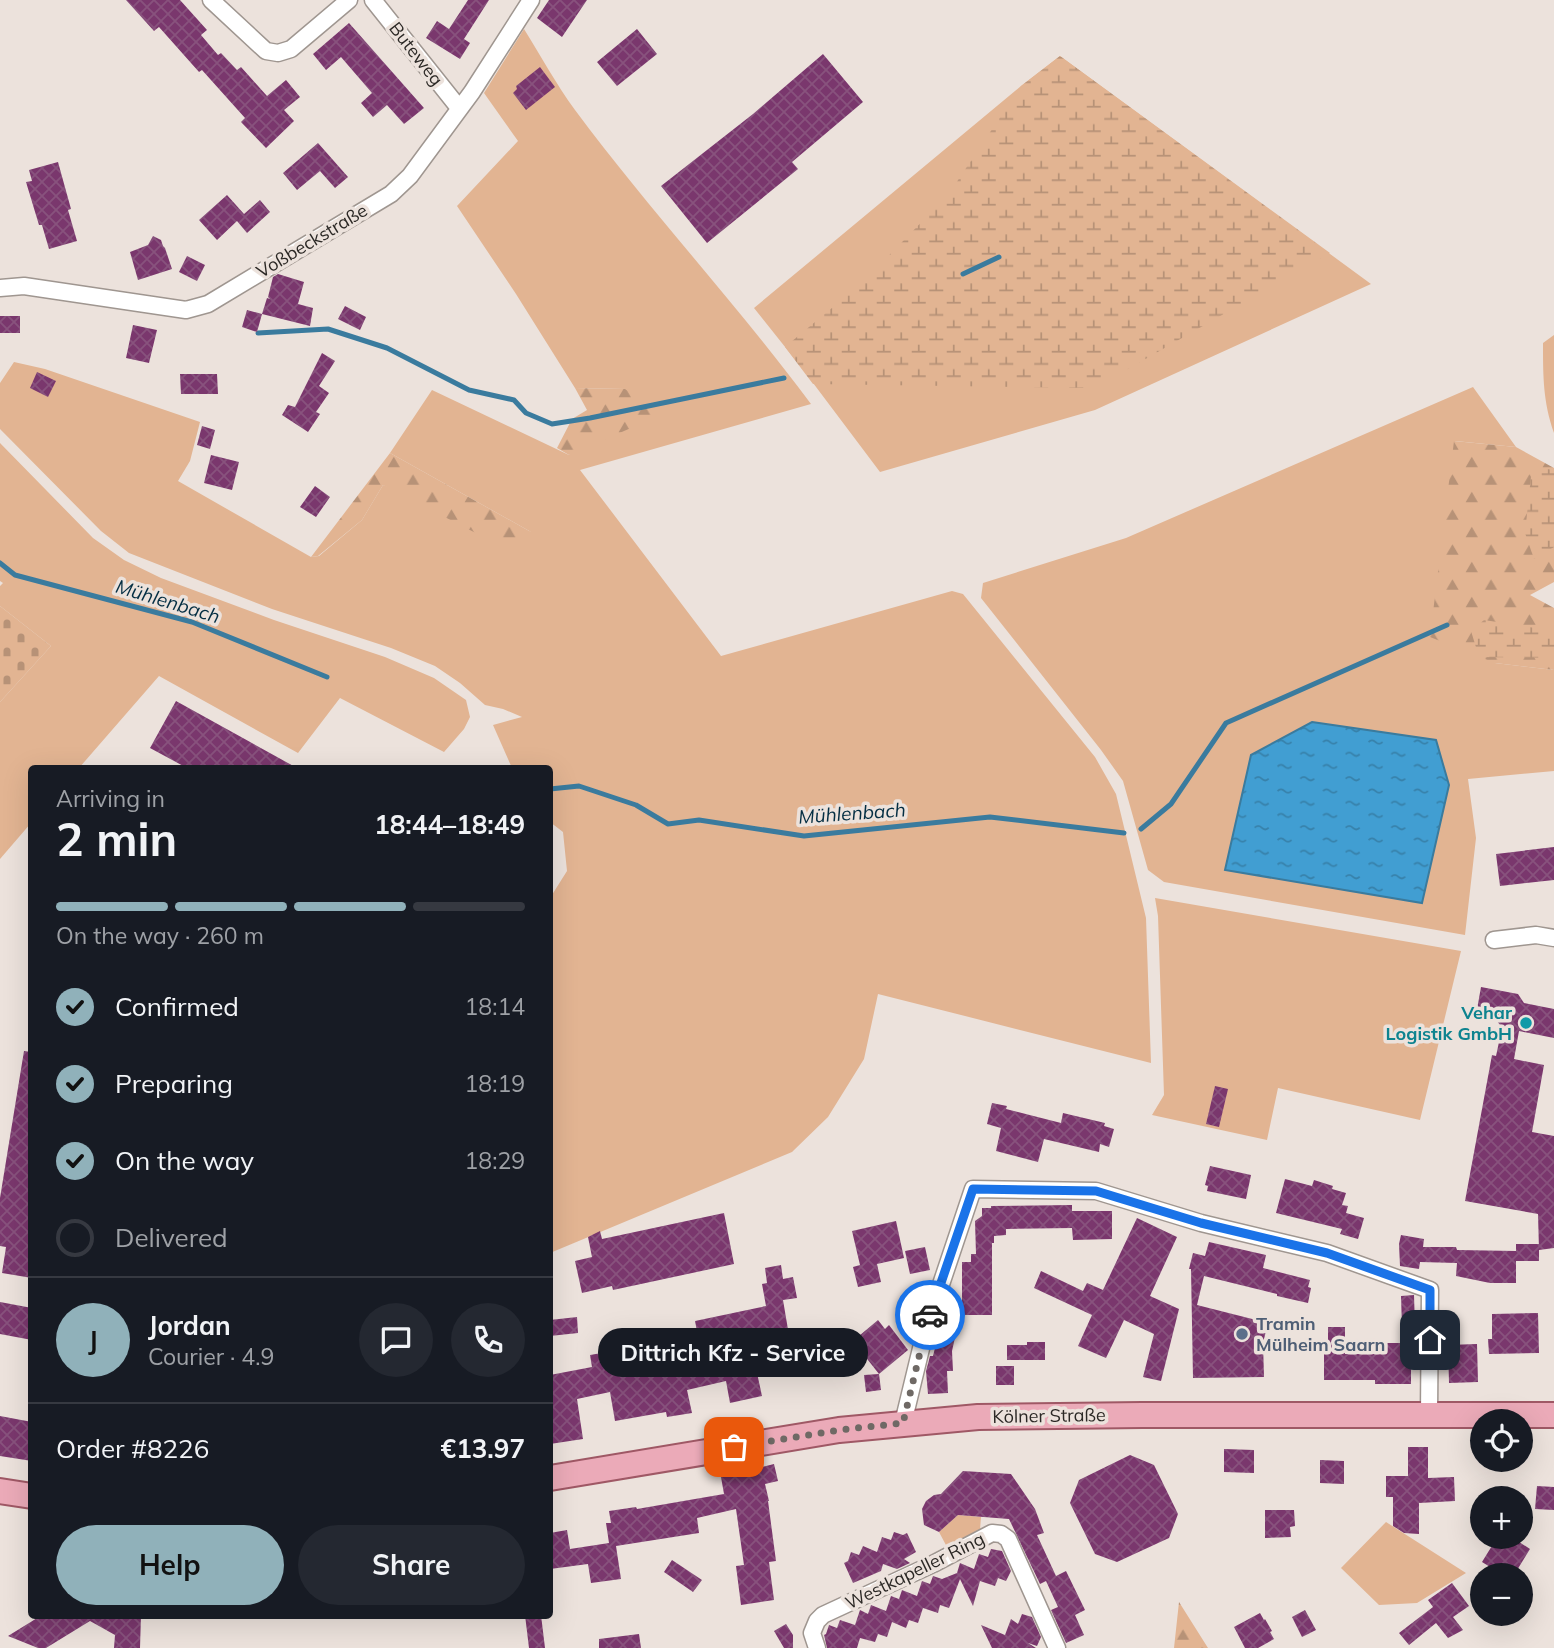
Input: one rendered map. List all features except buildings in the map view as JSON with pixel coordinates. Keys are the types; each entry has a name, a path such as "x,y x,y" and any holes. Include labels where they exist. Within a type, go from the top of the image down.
{"main road":[{"name":"Kölner Straße","path":"553,1477 814,1433 978,1417 1554,1415"},
{"path":"0,1491 28,1495"}],"street":[{"path":"211,0 266,51 278,53 291,49 349,0"},
{"name":"Buteweg","path":"373,0 459,108"},
{"name":"Voßbeckstraße","path":"0,288 24,286 186,310 208,304 391,194 410,176 472,92 531,0"},
{"path":"1494,940 1536,935 1554,938"},
{"path":"903,1423 925,1332 973,1189 1096,1191 1201,1223 1327,1253 1430,1290 1429,1415"},
{"name":"Westkapeller Ring","path":"817,1648 812,1633 823,1615 933,1564 992,1533 1001,1534 1007,1539 1057,1648"}],"green space":[{"path":"524,29 568,100 811,404 580,470 721,656 952,591 963,594 1095,757 1116,794 1146,918 1151,1063 878,994 864,1059 828,1117 792,1152 553,1252 553,893 567,871 563,832 553,824 553,765 511,765 493,725 522,717 485,705 435,666 391,648 272,609 129,553 101,531 0,429 0,383 14,362 45,369 200,422 190,461 178,481 311,557 319,556 362,520 383,485 531,532 390,453 432,390 569,455 625,389 575,388 457,206 518,141 484,93"},
{"path":"1060,56 1371,284 1095,410 880,472 754,308"},
{"path":"1060,56 1330,253 1095,388 813,384 785,347 863,282 948,195 1021,86"},
{"path":"1554,335 1554,433 1546,400 1543,343"},
{"path":"1473,387 1516,447 1455,441 1495,663 1554,670 1554,771 1468,779 1476,838 1465,935 1164,882 1148,870 1123,781 981,598 983,583 1126,538"},
{"path":"575,388 625,389 663,414 569,455 557,448 572,419 587,410"},
{"path":"1454,441 1516,447 1554,468 1554,582 1530,595 1554,608 1554,670 1495,663 1430,637"},
{"path":"0,443 93,538 124,560 161,578 385,657 434,678 466,700 470,717 464,729 444,752 340,698 298,753 159,676 82,765 28,765 28,826 0,859 0,702 51,646 0,606 0,586 3,583 0,581"},
{"path":"390,453 531,532 520,556 383,485 362,520 318,556 311,557"},
{"path":"1532,467 1554,470 1554,547 1534,559 1525,533"},
{"path":"0,606 51,646 0,702"},
{"path":"1484,620 1554,631 1554,658 1479,657 1471,631"},
{"path":"1155,898 1461,951 1420,1120 1278,1088 1267,1140 1152,1115 1164,1095 1158,916"},
{"path":"958,1515 981,1517 980,1530 947,1547 939,1532"},
{"path":"1386,1522 1466,1573 1417,1603 1379,1605 1341,1568"},
{"path":"1179,1602 1208,1648 1174,1648"}],"water":[{"path":"1312,722 1436,740 1449,785 1422,903 1225,870 1251,755"}],"waterway":[{"path":"963,274 999,257"},
{"path":"258,333 328,329 387,348 469,390 514,400 526,413 552,424 784,378"},
{"name":"Mühlenbach","path":"0,563 15,575 192,622 327,677"},
{"name":"Mühlenbach","path":"1141,829 1171,804 1226,723 1447,625"},
{"name":"Mühlenbach","path":"553,789 579,786 636,805 668,824 699,820 804,836 990,817 1124,833"}],"way so far":[{"path":"734,1447 903,1423 930,1315"}],"place":[{"name":"Vehar Logistik GmbH","path":"1526,1023"},
{"name":"Tramin Mülheim Saarn","path":"1242,1334"},
{"name":"Dittrich Kfz - Service","path":"734,1447"}],"route":[{"path":"930,1315 973,1189 1096,1191 1201,1223 1327,1253 1430,1290 1430,1340"}]}
